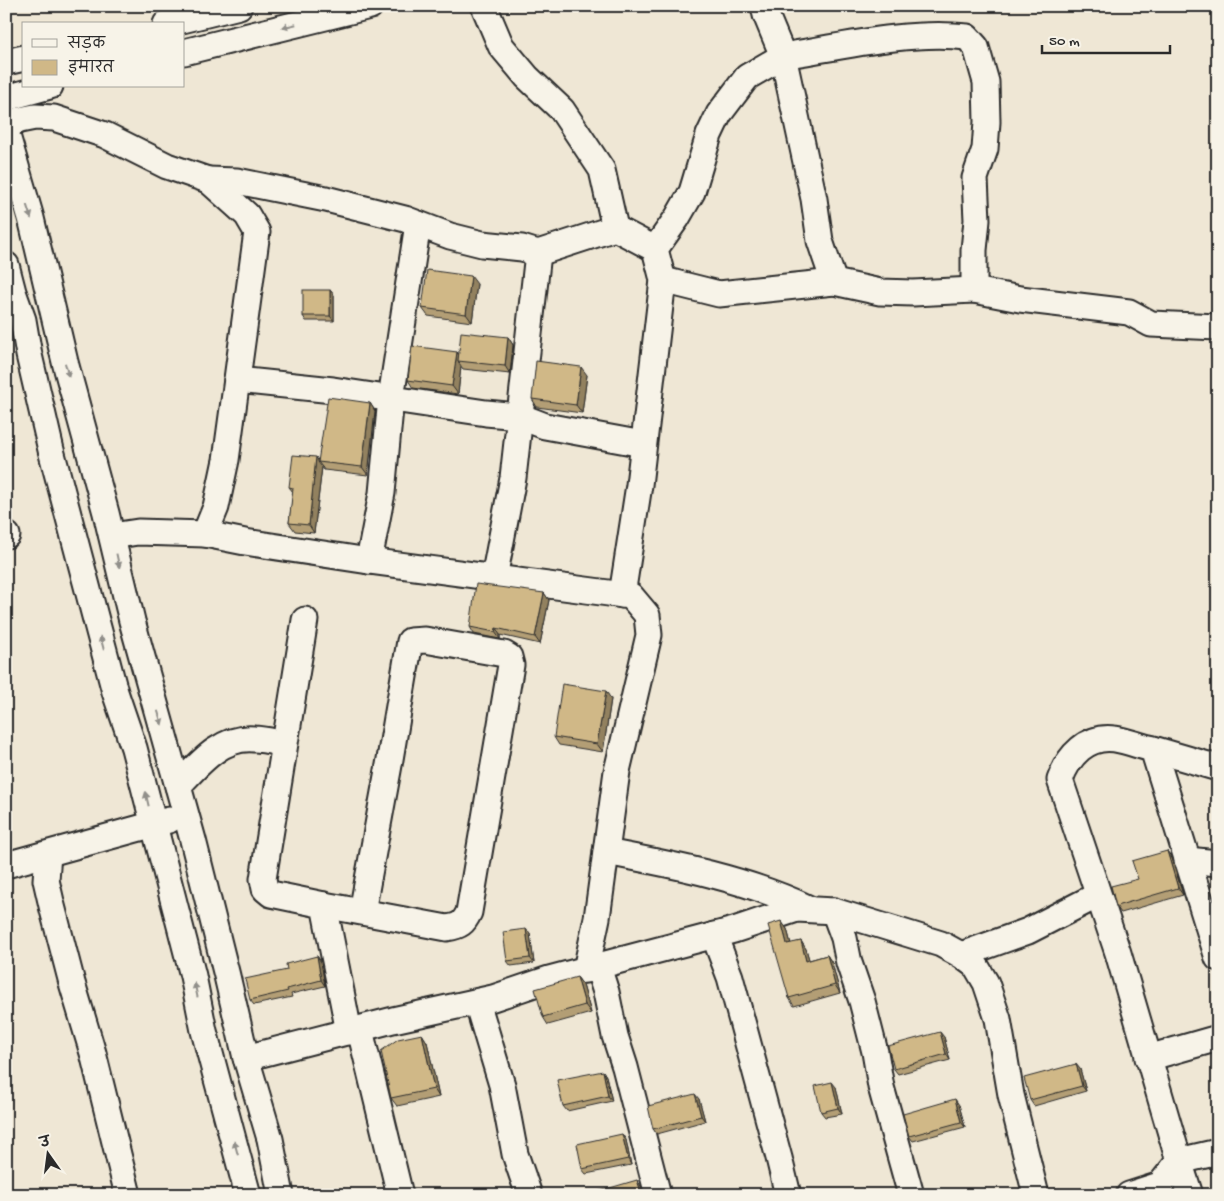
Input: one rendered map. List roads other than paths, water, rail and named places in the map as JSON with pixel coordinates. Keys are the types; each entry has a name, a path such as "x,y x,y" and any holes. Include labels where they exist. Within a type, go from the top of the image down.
{"street":[{"path":"157,6 160,22"},
{"path":"174,22 239,6"},
{"path":"185,52 370,6"},
{"path":"484,6 500,46 527,77 562,110 602,170 615,228"},
{"path":"764,6 783,56 814,198 820,241 834,282"},
{"path":"654,249 677,218 692,192 709,135 719,114 747,77 783,56 891,39 951,35 967,37 976,47 986,82 987,122 985,149 975,178 977,220 974,250 974,290"},
{"path":"6,62 22,58"},
{"path":"6,98 43,88"},
{"path":"6,126 20,120 35,117 54,118 71,122 105,135 167,166 208,180 237,181 317,198 405,219 450,236 482,244 522,248 538,253 615,228 654,249 663,280 639,485 622,595"},
{"path":"6,132 31,218 65,362 112,536 132,621 186,815 246,1058 270,1139 281,1195"},
{"path":"205,534 216,507 226,460 257,232 247,215 208,180"},
{"path":"369,561 382,493 391,398 418,224"},
{"path":"494,578 513,478 538,253"},
{"path":"6,265 23,320 29,355 51,450 116,692 134,748 174,901 204,1031 248,1195"},
{"path":"663,280 719,294 834,282 880,292 913,293 974,290 1020,299 1129,312 1151,324 1218,327"},
{"path":"237,380 391,398 486,413 519,416 546,426 643,444"},
{"path":"112,536 138,532 205,534 369,561 631,596 647,616 649,635 617,770 592,969 606,992 615,1036 625,1067 658,1195"},
{"path":"305,620 263,879 265,889 271,894 324,905 448,928 465,922 469,912 511,665 509,657 504,654 425,640 410,641 362,912"},
{"path":"178,786 218,748 240,739 254,739 284,744"},
{"path":"1190,1195 1118,954 1060,780 1071,756 1085,744 1097,739 1114,739 1218,768"},
{"path":"1153,750 1218,958"},
{"path":"6,865 186,815"},
{"path":"606,852 715,875 822,910 941,944 961,954 976,966 986,983 998,1019 1011,1095 1036,1195"},
{"path":"48,854 46,880 52,906 93,1053 128,1195"},
{"path":"1187,860 1218,863"},
{"path":"961,954 1028,931 1098,895"},
{"path":"324,905 355,1031 400,1195"},
{"path":"246,1058 393,1020 476,1002 549,979 714,935 797,909 822,910 844,938 849,963 862,1001 875,1052 881,1087 911,1195"},
{"path":"714,935 730,977 788,1195"},
{"path":"476,1002 502,1085 515,1154 529,1195"},
{"path":"1148,1058 1218,1038"},
{"path":"1129,1195 1160,1185 1179,1161 1218,1152"}]}
